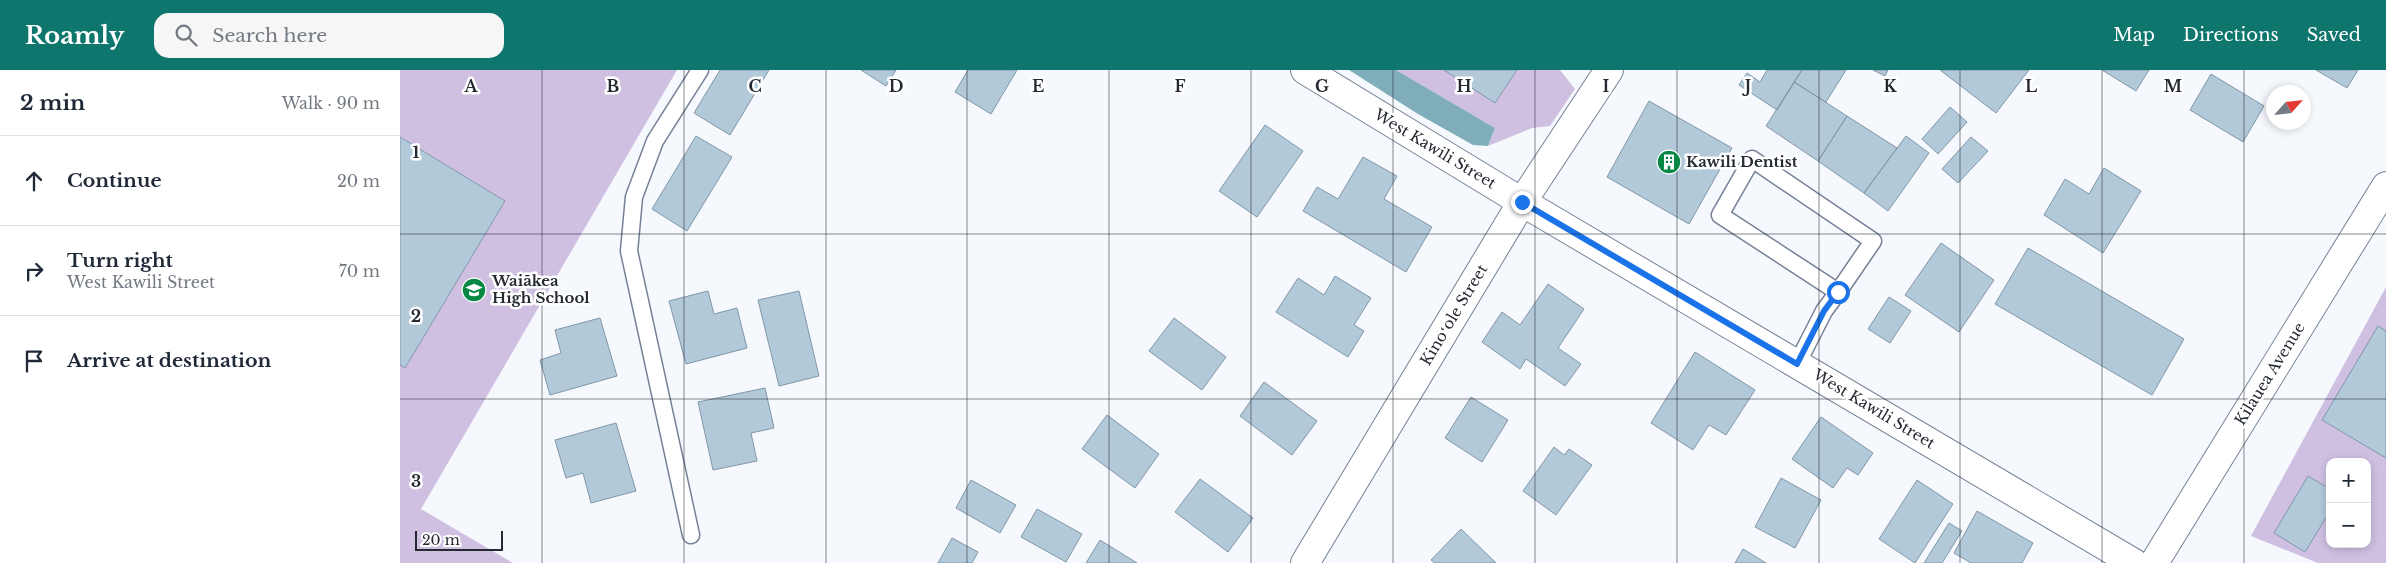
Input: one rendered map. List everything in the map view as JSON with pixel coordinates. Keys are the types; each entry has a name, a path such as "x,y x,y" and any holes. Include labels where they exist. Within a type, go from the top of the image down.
{"street":[{"name":"West Kawili Street","path":"1305,70 1522,202 2134,563"},
{"name":"Kinoʻole Street","path":"1305,563 1522,202 1608,70"},
{"name":"Kilauea Avenue","path":"2154,563 2386,186"}],"lane":[{"path":"690,535 629,251 634,197 655,141 700,70"},
{"path":"1797,364 1824,311 1838,292 1873,241 1752,159 1720,215 1838,292"}],"shaded area":[{"name":"Waiākea High School","path":"400,70 677,70 421,509 513,563 400,563 400,365 405,367 505,201 400,137"},
{"path":"1396,70 1444,70 1495,103 1517,70 1560,70 1575,89 1550,126 1532,128 1488,146 1495,128"},
{"path":"2386,287 2386,563 2318,563 2251,536"}],"water":[{"path":"1349,70 1396,70 1495,128 1488,146 1473,145 1418,114"}],"building":[{"path":"720,70 769,70 730,135 694,113"},
{"path":"861,70 896,70 886,86"},
{"path":"968,70 1017,70 991,114 955,92"},
{"path":"1444,70 1517,70 1495,103"},
{"path":"1767,70 1802,70 1777,110 1739,85 1747,73 1760,82"},
{"path":"1802,70 1846,70 1826,102 1794,82"},
{"path":"1873,70 1888,70 1885,76"},
{"path":"1940,70 2029,70 1996,113"},
{"path":"2102,70 2149,70 2136,91"},
{"path":"2316,70 2358,70 2347,88"},
{"path":"2211,74 2264,106 2243,142 2190,110"},
{"path":"1794,82 1847,116 1818,161 1766,126"},
{"name":"Kawili Dentist","path":"1649,101 1732,148 1689,224 1607,177"},
{"path":"1950,107 1967,122 1938,154 1922,139"},
{"path":"1847,116 1897,148 1864,193 1818,161"},
{"path":"1265,125 1303,151 1257,217 1219,191"},
{"path":"696,136 732,157 687,231 652,209"},
{"path":"1906,136 1929,153 1888,211 1864,193"},
{"path":"400,137 505,201 405,368 400,365"},
{"path":"1971,137 1988,151 1958,183 1942,169"},
{"path":"1363,157 1397,176 1384,199 1432,227 1406,272 1303,211 1317,187 1338,199"},
{"path":"2104,168 2141,191 2103,253 2044,215 2065,179 2089,194"},
{"path":"1941,243 1994,280 1959,332 1905,295"},
{"path":"2028,248 2184,339 2152,395 1995,304"},
{"path":"1335,276 1371,298 1354,325 1364,331 1348,357 1276,312 1298,278 1324,295"},
{"path":"1548,284 1584,309 1558,348 1581,364 1565,386 1526,359 1520,369 1482,342 1502,312 1520,325"},
{"path":"708,291 714,314 737,308 747,348 686,364 669,301"},
{"path":"799,291 819,376 779,386 758,300"},
{"path":"1889,297 1911,311 1890,343 1868,329"},
{"path":"600,318 617,376 550,395 540,360 561,353 555,330"},
{"path":"1174,318 1226,357 1202,390 1149,351"},
{"path":"2378,326 2386,331 2386,458 2322,420"},
{"path":"1695,352 1755,390 1726,435 1709,425 1693,450 1651,423"},
{"path":"1264,382 1317,421 1292,455 1240,416"},
{"path":"765,388 774,428 751,433 757,461 713,470 698,402"},
{"path":"1471,397 1508,420 1482,462 1445,438"},
{"path":"1107,415 1159,454 1135,488 1082,449"},
{"path":"1821,417 1873,453 1858,475 1847,468 1833,488 1792,459"},
{"path":"616,423 636,491 591,503 583,473 566,478 555,440"},
{"path":"1554,447 1564,455 1569,449 1592,465 1556,515 1523,491"},
{"path":"2308,476 2326,487 2326,518 2305,552 2274,533"},
{"path":"1781,478 1821,500 1795,548 1755,527"},
{"path":"1200,479 1253,518 1228,552 1175,512"},
{"path":"971,480 1016,505 1000,533 956,508"},
{"path":"1917,480 1953,504 1915,563 1879,539"},
{"path":"1037,509 1082,534 1066,562 1021,537"},
{"path":"1977,511 2033,543 2022,563 1971,563 1954,553"},
{"path":"1949,523 1962,531 1942,563 1924,563"},
{"path":"1461,529 1496,563 1435,563 1431,560"},
{"path":"952,538 978,552 972,563 938,563"},
{"path":"1100,540 1137,563 1086,563"},
{"path":"1743,549 1766,563 1735,563"}],"place":[{"name":"Kawili Dentist","path":"1669,162"},
{"name":"Waiākea High School","path":"474,290"}],"route":[{"path":"1522,202 1797,364 1824,311 1838,292"}]}
